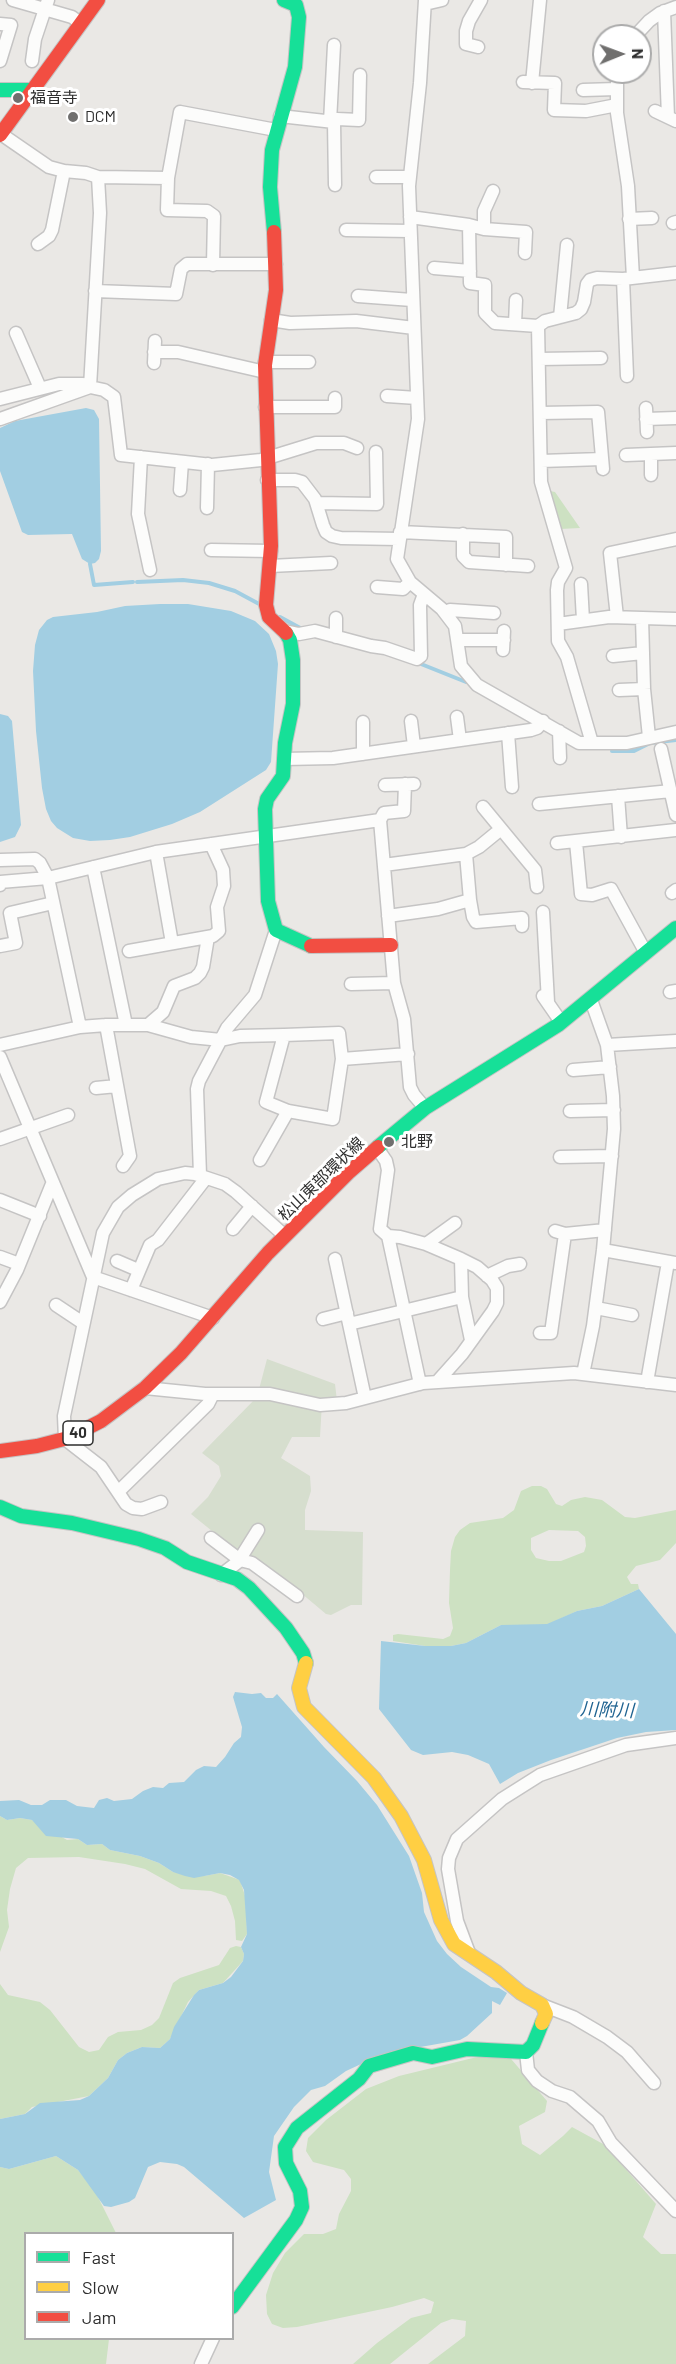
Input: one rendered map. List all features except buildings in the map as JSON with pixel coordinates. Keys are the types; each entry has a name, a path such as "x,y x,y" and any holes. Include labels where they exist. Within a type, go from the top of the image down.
{"street":[{"path":"13,0 47,5 80,23"},
{"path":"98,0 0,134 49,167 64,171 86,173 98,177 168,178"},
{"path":"441,0 425,2 420,83 410,177 412,300 417,398 416,434 397,559 410,582 445,613 455,626 461,666 477,685 579,743 627,743 676,732"},
{"path":"478,47 466,44 466,31 481,0"},
{"path":"540,0 528,82 555,84 554,110 586,111 617,105"},
{"path":"130,1290 150,1245 158,1240 203,1177 197,1089 231,1022 251,1003 255,995 276,930 268,901 267,799 283,776 293,682 291,648 285,631 266,613 270,559 265,367 276,290 270,187 272,150 295,67 298,41 299,9 288,1"},
{"path":"32,61 35,39 47,5"},
{"path":"646,24 670,9 672,119 655,111"},
{"path":"0,24 11,25 0,61"},
{"path":"334,45 332,122 335,184"},
{"path":"213,265 214,216 207,211 167,210 168,178 180,112 278,123 332,122 337,119 359,120 360,75"},
{"path":"617,84 617,105 628,186 627,376"},
{"path":"583,90 617,89"},
{"path":"0,90 31,90"},
{"path":"38,244 49,236 52,230 64,171"},
{"path":"90,387 100,213 98,177"},
{"path":"376,177 410,177"},
{"path":"484,229 484,211 493,191"},
{"path":"410,217 484,229 526,232 525,253"},
{"path":"629,219 652,218"},
{"path":"469,225 470,283 485,285 484,307 489,320 495,323 538,326 545,321 576,313 584,302 585,290 590,280 597,278 628,279 676,273"},
{"path":"346,230 410,231"},
{"path":"561,317 567,245"},
{"path":"95,291 176,294 183,266 187,264 276,264"},
{"path":"434,268 470,271"},
{"path":"358,296 412,300"},
{"path":"515,324 516,300"},
{"path":"271,320 290,323 373,321 414,328"},
{"path":"538,326 541,482 566,568 556,590 558,641 567,657 592,743"},
{"path":"16,333 40,388"},
{"path":"154,352 178,352 265,367 309,362"},
{"path":"539,358 601,358"},
{"path":"0,399 59,384 83,384 104,390 114,397 121,455 208,464 261,460 316,442 344,443 357,448"},
{"path":"0,419 90,387"},
{"path":"387,396 417,398"},
{"path":"265,407 335,407 335,398"},
{"path":"540,413 598,412 603,464 541,460"},
{"path":"646,420 676,418"},
{"path":"317,503 377,504 376,452"},
{"path":"626,455 676,453"},
{"path":"651,454 651,475"},
{"path":"141,457 138,514 150,570"},
{"path":"180,490 182,462"},
{"path":"207,508 208,464"},
{"path":"267,480 302,482 317,503 326,532 332,536 341,538 463,534 506,537 506,565"},
{"path":"463,534 463,556 469,562 528,566"},
{"path":"617,617 610,553 676,539"},
{"path":"211,550 270,559 331,563"},
{"path":"377,586 403,589 410,582"},
{"path":"581,584 583,620"},
{"path":"285,631 299,634 315,631 385,648 417,659 421,656 420,605 424,594"},
{"path":"445,613 450,610 494,613"},
{"path":"558,624 617,617 676,619"},
{"path":"336,618 336,637"},
{"path":"642,618 644,689 650,737"},
{"path":"458,640 504,641"},
{"path":"613,656 643,653"},
{"path":"619,690 644,689"},
{"path":"457,717 460,740"},
{"path":"411,721 414,747"},
{"path":"284,759 333,758 531,730 537,728 543,721"},
{"path":"363,722 363,754"},
{"path":"559,731 560,758"},
{"path":"508,733 512,787"},
{"path":"661,749 676,815"},
{"path":"385,784 409,784 404,811 384,813 380,820 394,983 404,1018 410,1087 425,1108"},
{"path":"539,804 671,791"},
{"path":"618,796 621,837"},
{"path":"483,807 535,870 537,887"},
{"path":"0,885 0,882 48,879 156,852 380,820"},
{"path":"384,865 466,854 479,847 501,829"},
{"path":"557,843 676,830"},
{"path":"576,842 581,894 592,895 611,890 646,953"},
{"path":"129,951 208,937 219,931 217,907 224,886 223,870 211,844"},
{"path":"156,852 172,943"},
{"path":"466,854 470,900 476,922 522,918 522,926"},
{"path":"0,860 34,859 40,863 48,879 80,1027"},
{"path":"93,867 126,1025"},
{"path":"388,916 438,909 470,900"},
{"path":"0,946 16,943 10,913 53,903"},
{"path":"543,912 548,1002"},
{"name":"松山東部環状線","path":"0,1451 37,1446 65,1439 101,1420 146,1388 181,1353 285,1236 348,1173 425,1108 561,1022 676,928"},
{"path":"276,930 309,946 391,945"},
{"path":"148,1025 163,1012 174,986 195,978 200,973 208,937"},
{"path":"351,984 394,983"},
{"path":"540,991 561,1022"},
{"path":"583,1374 596,1308 603,1250 614,1110 607,1045 591,999"},
{"path":"106,1025 130,1156 123,1166"},
{"path":"0,1045 80,1027 106,1025 148,1025 191,1037 220,1040 240,1036 339,1033 342,1059 333,1119 288,1111 266,1102 285,1035"},
{"path":"607,1045 676,1041"},
{"path":"342,1059 408,1054"},
{"path":"0,1057 93,1277 213,1318"},
{"path":"573,1070 610,1066"},
{"path":"96,1088 117,1086"},
{"path":"570,1111 614,1110"},
{"path":"260,1160 288,1111"},
{"path":"0,1139 68,1115"},
{"path":"377,1148 386,1161 388,1170 380,1228 388,1236 420,1384"},
{"path":"560,1157 612,1156"},
{"path":"161,1502 142,1509 133,1509 126,1504 101,1467 65,1439 64,1416 103,1233 118,1207 132,1194 158,1179 185,1173 203,1177 236,1192 285,1236"},
{"path":"0,1302 19,1264 52,1184"},
{"path":"0,1200 40,1216"},
{"path":"233,1229 252,1206"},
{"path":"426,1244 455,1223"},
{"path":"540,1333 551,1333 560,1233 605,1230"},
{"path":"388,1236 426,1244 461,1259 487,1276 496,1288 497,1303 437,1382"},
{"path":"603,1250 672,1263 647,1382"},
{"path":"0,1257 19,1264"},
{"path":"336,1259 365,1398"},
{"path":"461,1259 462,1297 471,1340"},
{"path":"117,1261 138,1270"},
{"path":"487,1276 508,1266 520,1264"},
{"path":"324,1319 405,1310 462,1297"},
{"path":"56,1305 83,1323"},
{"path":"596,1308 632,1315"},
{"path":"146,1388 213,1394 270,1394 320,1405 346,1402 420,1384 574,1373 676,1385"},
{"path":"118,1492 208,1404 213,1394"},
{"path":"0,1507 21,1516 72,1523 139,1539 165,1548 187,1562 237,1579 249,1588 297,1642 303,1653 306,1663 298,1688 304,1707 368,1772 388,1796 414,1837 424,1860 441,1920 454,1944 521,1993 542,2005 573,2017 607,2037 627,2052 654,2083"},
{"path":"221,1575 240,1560 258,1530"},
{"path":"211,1538 240,1560 252,1563 297,1596"},
{"path":"469,1953 457,1921 448,1869 449,1858 457,1839 502,1798 540,1776 626,1745 676,1738"},
{"path":"234,2304 296,2220 302,2207 300,2191 286,2163 285,2147 297,2128 359,2079 369,2066 413,2053 432,2057 466,2049 526,2052 533,2045 546,2014 542,2005"},
{"path":"526,2052 528,2070 537,2080 552,2091 570,2097 598,2121 611,2143 676,2211"},
{"path":"201,2364 212,2340"}],"green space":[{"path":"550,491 555,492 580,528 560,529"},
{"path":"267,1359 335,1384 337,1401 322,1402 320,1437 292,1437 281,1458 310,1476 311,1491 305,1510 305,1530 363,1532 362,1605 351,1605 331,1615 326,1614 301,1593 207,1538 212,1531 191,1514 208,1497 221,1476 219,1466 202,1453 257,1397"},
{"path":"532,1486 541,1486 547,1489 556,1504 562,1506 571,1500 585,1497 602,1500 625,1517 635,1518 676,1510 676,1543 660,1560 636,1566 627,1577 631,1584 638,1584 639,1589 602,1606 577,1611 547,1625 501,1625 466,1643 451,1646 425,1646 393,1641 393,1635 398,1634 443,1639 450,1636 453,1628 449,1603 450,1570 451,1551 455,1537 470,1523 503,1518 514,1510 521,1491","holes":["549,1530 578,1531 585,1537 584,1552 561,1561 549,1561 536,1558 531,1550 531,1538"]},
{"path":"0,1816 7,1820 20,1818 32,1820 67,1840 78,1839 87,1845 102,1844 110,1850 140,1856 159,1863 173,1872 204,1876 220,1873 240,1880 246,1899 247,1934 242,1941 236,1940 235,1921 226,1896 211,1891 181,1889 145,1869 125,1864 79,1857 28,1858 16,1868 7,1910 9,1927 0,1952"},
{"path":"241,1947 244,1954 243,1961 223,1983 199,1990 188,2002 170,2039 160,2048 142,2047 127,2053 118,2060 108,2078 89,2096 32,2107 25,2114 0,2119 0,1984 8,1995 40,2002 50,2010 79,2047 89,2052 99,2050 108,2037 118,2032 141,2030 152,2025 159,2018 173,1983 180,1978 219,1965 230,1948"},
{"path":"506,2053 547,2101 545,2112 519,2126 522,2144 540,2155 572,2127 605,2145 656,2204 643,2237 661,2254 676,2254 676,2364 428,2364 465,2336 466,2321 452,2319 441,2323 390,2364 353,2364 411,2318 431,2313 434,2302 424,2298 297,2327 283,2328 272,2324 267,2314 266,2295 273,2273 285,2253 304,2234 323,2234 336,2229 339,2214 351,2191 351,2179 344,2170 313,2162 306,2151 308,2138 326,2120 366,2089 399,2076 473,2058"},
{"path":"56,2156 78,2170 95,2191 116,2232 24,2232 24,2340 109,2340 106,2364 0,2364 0,2167 9,2169"}],"water":[{"path":"86,408 94,410 99,419 101,551 99,559 90,564 82,559 72,534 28,535 22,532 0,471 0,428 15,421"},
{"path":"188,604 231,611 255,621 269,634 276,651 278,664 271,762 266,770 200,812 172,824 130,837 110,840 90,841 73,838 57,828 51,821 42,788 33,671 39,630 47,620 53,617 125,606"},
{"path":"0,714 8,716 12,721 21,825 15,837 0,842"},
{"name":"川附川","path":"639,1589 676,1634 676,1730 646,1732 617,1738 551,1760 518,1773 500,1784 489,1764 468,1755 452,1752 423,1755 411,1750 379,1709 381,1641 425,1646 451,1646 466,1643 501,1625 547,1624 577,1611 602,1606"},
{"path":"235,1692 261,1693 266,1698 273,1698 277,1694 357,1781 377,1805 409,1856 422,1893 424,1912 437,1941 461,1967 491,1987 499,1988 507,1993 500,2005 492,2001 492,2013 460,2040 409,2049 372,2059 346,2071 325,2086 311,2090 294,2107 274,2136 269,2172 276,2200 244,2218 184,2167 160,2162 148,2167 135,2198 111,2207 104,2206 78,2170 56,2156 9,2169 0,2167 0,2119 25,2114 40,2103 80,2100 89,2096 108,2078 118,2060 127,2053 142,2047 160,2048 170,2039 174,2027 194,1995 199,1990 223,1983 231,1977 243,1961 244,1954 241,1947 247,1934 244,1890 239,1880 230,1875 220,1873 194,1878 173,1872 159,1863 140,1856 110,1850 102,1844 87,1845 78,1839 46,1836 32,1820 20,1818 7,1820 0,1816 0,1801 19,1800 31,1805 42,1805 50,1800 66,1800 77,1806 94,1808 99,1800 132,1799 153,1787 163,1788 169,1783 184,1782 196,1770 204,1766 216,1767 241,1737 242,1727 233,1697"}],"waterway":[{"path":"90,564 94,585 133,582"},
{"path":"137,582 183,580 209,583 235,591 261,605"},
{"path":"280,617 302,629"},
{"path":"416,662 466,682"},
{"path":"612,751 634,751 650,743 676,740"}],"traffic: fast":[{"path":"274,232 270,187 272,150 295,67 299,17 296,5 284,0"},
{"path":"0,90 31,90"},
{"path":"286,633 290,640 293,660 293,704 285,743 283,776 267,799 265,809 268,901 276,930 311,946"},
{"path":"378,1147 425,1108 558,1025 676,928"},
{"path":"0,1507 21,1516 72,1523 139,1539 165,1548 187,1562 237,1579 249,1588 286,1628 303,1653 306,1663"},
{"path":"234,2304 296,2220 302,2207 300,2191 286,2163 285,2147 297,2128 359,2079 369,2066 413,2053 432,2057 467,2049 526,2052 533,2045 542,2023"}],"traffic: slow":[{"path":"306,1663 299,1688 304,1707 374,1778 401,1816 424,1860 441,1920 454,1944 496,1972 521,1993 542,2005 546,2014 542,2023"}],"traffic: jam":[{"path":"0,135 98,0"},
{"path":"274,232 276,290 265,365 271,546 266,605 269,617 286,633"},
{"path":"311,946 391,945"},
{"path":"0,1451 37,1446 68,1438 101,1421 145,1388 181,1353 268,1253 348,1173 378,1147"}],"place":[{"name":"福音寺","path":"18,98"},
{"name":"DCM","path":"73,117"},
{"name":"北野","path":"389,1142"}]}
